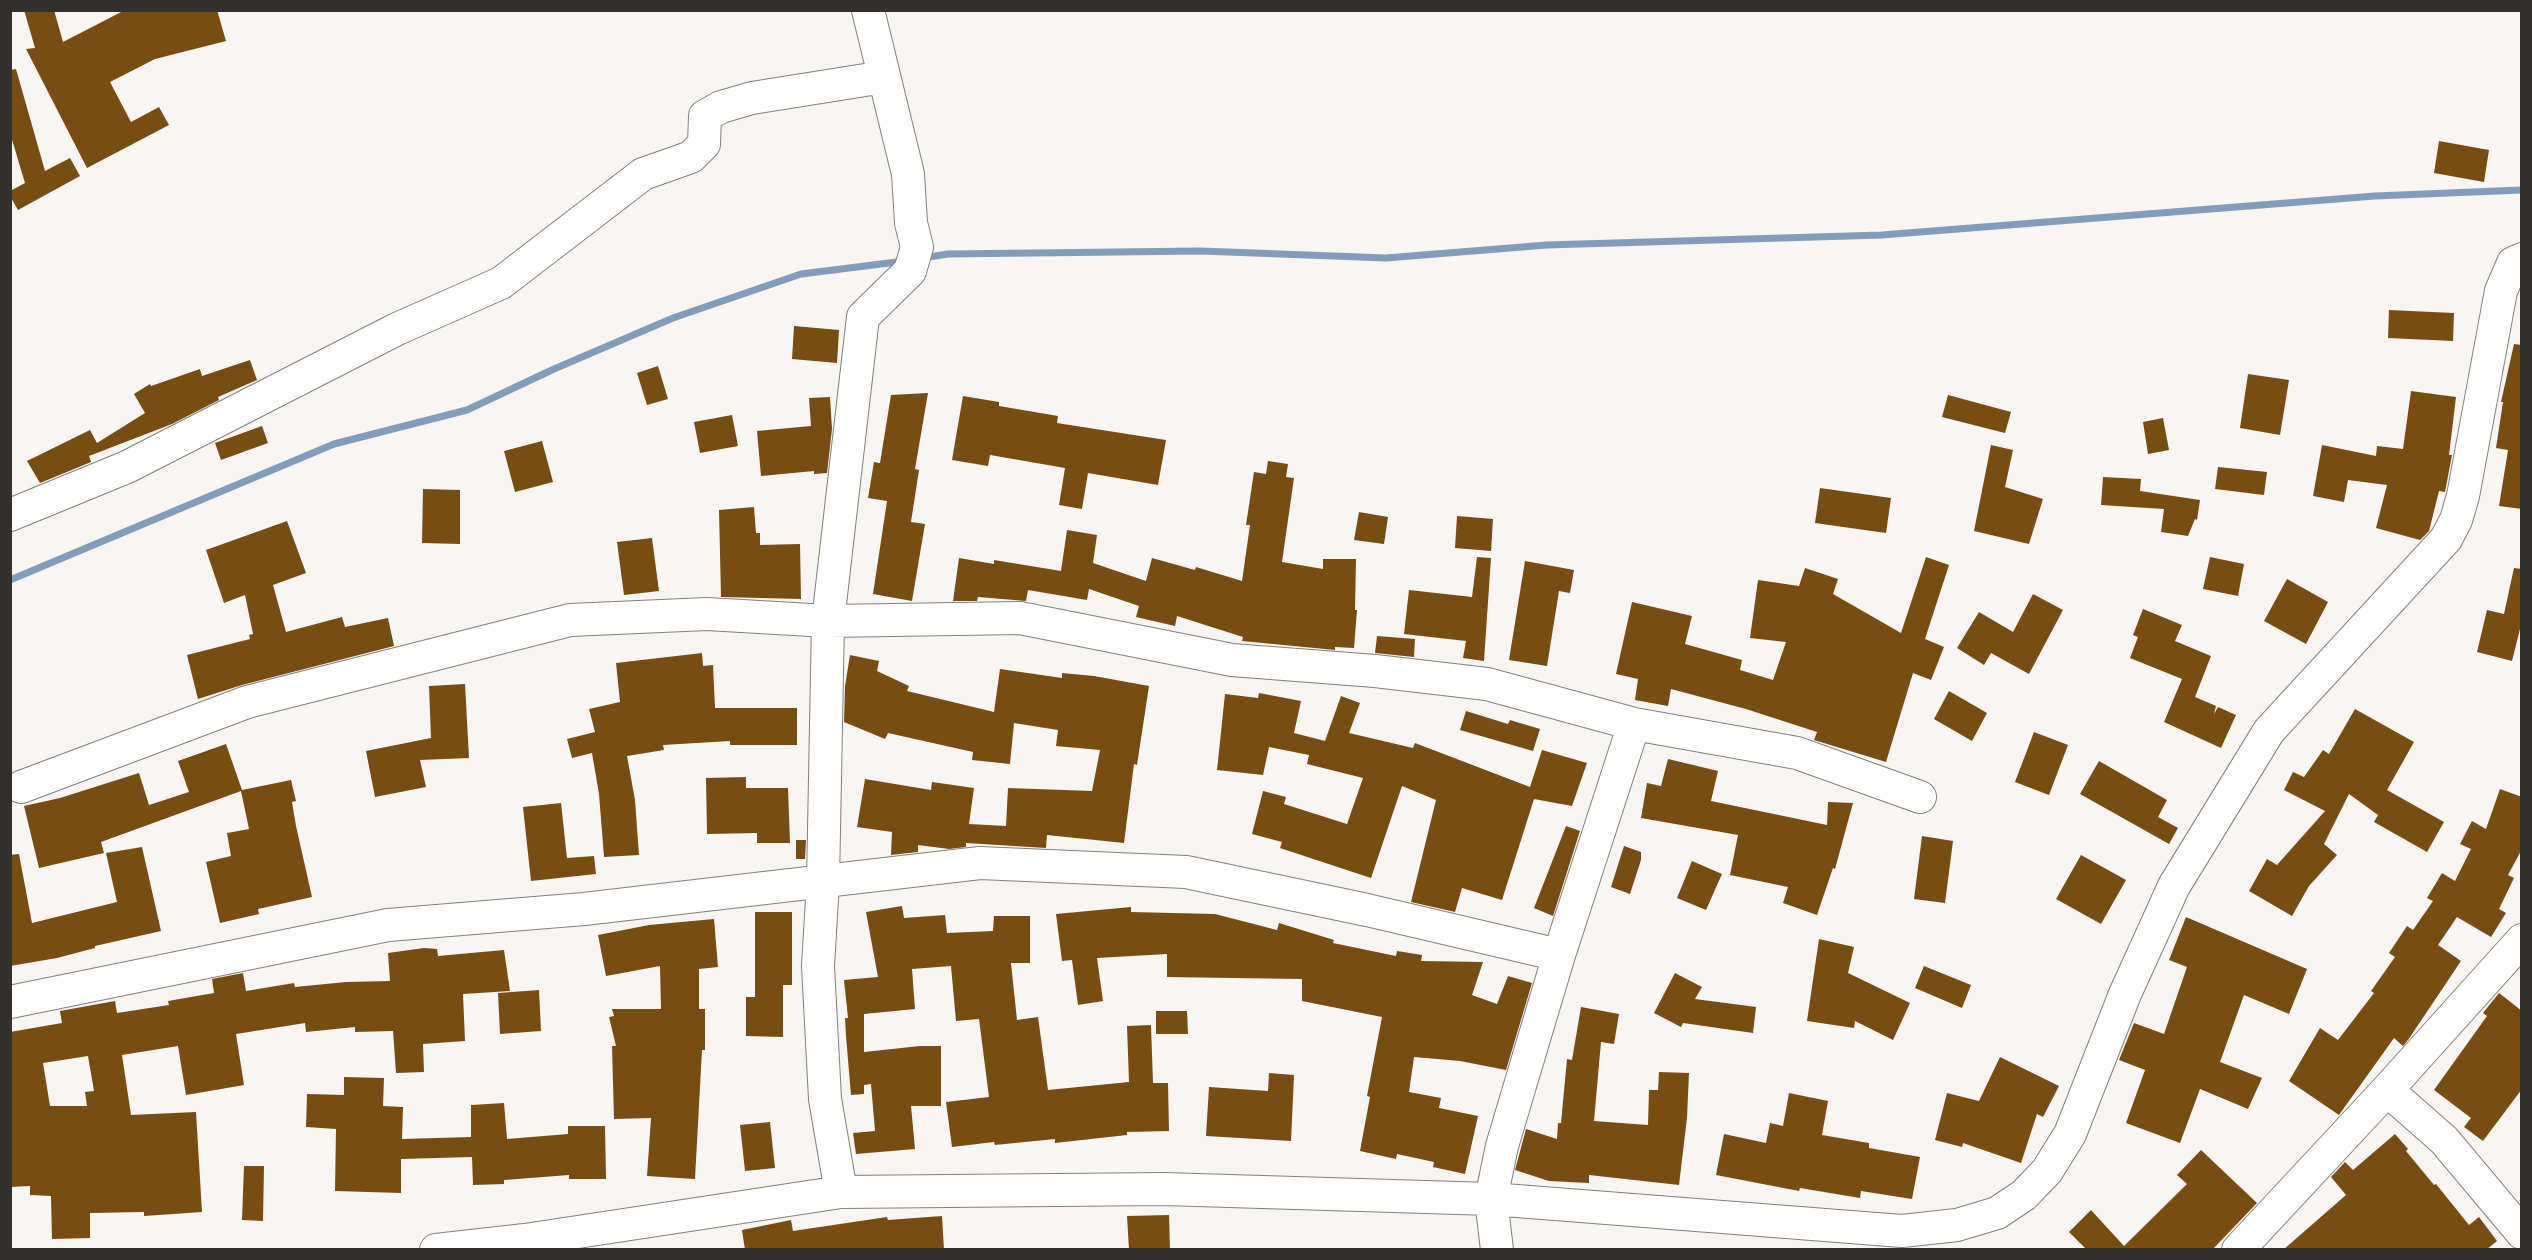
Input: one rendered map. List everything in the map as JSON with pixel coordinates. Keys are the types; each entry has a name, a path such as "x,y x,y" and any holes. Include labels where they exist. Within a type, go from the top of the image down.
{"street":[{"path":"841,1192 825,1099 818,966 823,882 828,621 863,317 913,259 908,174 868,10"},
{"path":"10,515 127,467 397,329 501,283 643,174 690,158 704,144 705,116 721,107 752,98 884,77"},
{"path":"436,1250 526,1245 841,1192 1164,1189 1491,1199 1902,1231 1957,1225 1997,1213 2024,1196 2047,1171 2070,1134 2125,994 2174,886 2269,731 2446,539 2456,520 2463,496 2502,291 2513,262 2522,260"},
{"path":"21,787 247,702 570,620 707,614 828,621 1020,618 1232,660 1375,671 1487,684 1634,724 1797,753 1920,797"},
{"path":"1497,1250 1491,1199 1502,1146 1559,955 1634,724"},
{"path":"10,1002 388,925 584,909 980,863 1186,872 1367,910 1559,955"},
{"path":"2238,1250 2522,940"},
{"path":"2387,1090 2444,1140 2522,1233"}],"building":[{"path":"24,10 54,10 63,42 125,10 217,10 226,41 155,59 110,82 131,122 159,107 169,125 87,168 26,49 35,48"},
{"path":"16,69 45,171 70,158 80,176 18,210 10,196 10,191 25,183 10,133 10,70"},
{"path":"2439,141 2489,150 2484,182 2434,173"},
{"path":"2389,310 2454,313 2453,341 2388,338"},
{"path":"794,326 839,330 837,363 792,359"},
{"path":"2514,344 2522,345 2522,509 2499,506 2508,450 2496,448 2503,402 2501,402"},
{"path":"250,360 257,380 218,397 219,400 172,424 89,456 91,462 40,483 27,461 90,430 97,443 145,413 134,394 150,384 151,386 200,369 202,376"},
{"path":"658,366 668,399 647,405 637,373"},
{"path":"2248,374 2289,380 2280,435 2240,428"},
{"path":"2411,391 2456,397 2449,455 2452,455 2445,492 2439,491 2429,531 2420,540 2376,528 2387,485 2348,480 2344,502 2313,496 2322,445 2376,456 2377,446 2403,449"},
{"path":"928,393 915,469 919,470 911,522 925,524 912,601 873,594 887,501 868,498 874,462 880,463 891,395"},
{"path":"1948,395 2011,412 2005,433 1942,417"},
{"path":"963,396 999,402 999,406 1058,416 1057,423 1166,440 1158,485 1088,473 1082,509 1059,505 1065,468 990,455 988,466 952,460"},
{"path":"830,397 832,429 827,473 814,474 814,471 761,476 757,431 811,426 809,398"},
{"path":"732,415 738,446 700,453 694,422"},
{"path":"2163,418 2169,450 2148,454 2143,422"},
{"path":"262,426 268,443 221,460 215,443"},
{"path":"542,441 553,482 515,492 504,451"},
{"path":"1991,445 2013,450 2005,487 2043,499 2029,544 1974,531"},
{"path":"1268,461 1288,464 1286,477 1294,478 1282,562 1323,569 1323,559 1356,559 1355,610 1357,610 1354,648 1335,647 1335,650 1242,641 1243,637 1177,616 1175,626 1136,617 1139,606 1089,589 1087,600 1028,590 1026,601 978,597 977,601 953,601 959,558 994,564 994,560 1061,571 1067,530 1097,535 1093,563 1146,581 1152,558 1195,570 1196,567 1242,581 1250,525 1246,525 1254,472 1266,474"},
{"path":"2218,467 2267,472 2264,495 2215,489"},
{"path":"2103,477 2141,479 2140,491 2200,500 2197,520 2195,519 2188,536 2161,532 2164,509 2101,505"},
{"path":"1820,488 1891,498 1886,533 1815,523"},
{"path":"423,489 460,490 460,544 422,543"},
{"path":"754,507 756,533 760,533 760,545 800,544 801,599 721,597 719,510"},
{"path":"1359,512 1388,517 1384,544 1354,540"},
{"path":"1457,516 1493,519 1491,551 1455,548"},
{"path":"287,521 306,573 273,585 286,632 342,617 345,627 388,618 394,646 242,685 198,699 187,655 250,639 249,635 253,634 245,595 224,603 206,550"},
{"path":"652,538 659,591 624,595 617,542"},
{"path":"1477,557 1491,558 1484,661 1463,658 1466,641 1404,634 1409,590 1472,597"},
{"path":"1926,557 1949,565 1925,639 1944,647 1931,680 1913,673 1886,762 1814,740 1817,732 1746,709 1671,689 1668,706 1635,700 1638,679 1616,674 1632,602 1692,616 1685,644 1742,660 1740,670 1773,680 1786,642 1750,638 1758,580 1799,586 1805,568 1838,579 1833,594 1901,633"},
{"path":"2210,557 2244,564 2238,596 2203,589"},
{"path":"1525,561 1574,570 1570,593 1559,591 1547,666 1509,660"},
{"path":"2514,568 2522,569 2522,621 2512,661 2477,652 2487,610 2504,614"},
{"path":"2287,579 2328,602 2306,644 2264,621"},
{"path":"2033,594 2063,610 2029,674 1991,653 1984,665 1957,648 1979,612 2013,632"},
{"path":"2143,609 2182,625 2175,641 2211,656 2195,697 2216,706 2214,714 2218,707 2236,715 2221,748 2164,722 2182,679 2130,658 2138,637 2133,635"},
{"path":"1377,636 1415,639 1414,657 1375,653"},
{"path":"702,653 703,666 713,665 715,708 797,708 797,745 730,745 730,741 663,745 664,750 627,756 635,800 639,855 604,857 599,794 592,753 572,758 567,739 595,732 589,709 620,702 616,663"},
{"path":"850,655 879,661 877,671 909,686 907,691 994,712 1000,669 1062,678 1062,673 1094,676 1149,686 1137,765 1134,764 1124,843 1047,835 1046,848 966,843 966,847 949,849 918,845 918,852 891,855 892,832 857,827 865,779 931,790 932,782 974,788 969,824 1006,826 1008,788 1092,791 1100,750 1056,746 1058,730 1014,723 1010,764 972,760 973,752 888,733 885,739 844,722 845,686"},
{"path":"465,684 469,758 420,760 426,787 375,797 366,751 431,738 429,686"},
{"path":"1949,691 1987,713 1972,741 1934,719"},
{"path":"1259,693 1301,701 1294,733 1325,741 1341,696 1360,703 1349,733 1413,748 1415,743 1530,787 1542,750 1587,763 1572,806 1534,799 1502,900 1462,888 1455,912 1411,902 1436,800 1402,786 1371,878 1280,848 1282,842 1252,834 1263,791 1286,797 1284,804 1347,824 1363,778 1307,764 1309,755 1269,747 1263,775 1217,770 1225,694 1258,698"},
{"path":"2355,709 2414,742 2387,790 2444,822 2427,852 2374,822 2378,815 2349,794 2324,844 2337,855 2309,886 2292,916 2249,891 2267,859 2277,865 2325,811 2284,790 2293,772 2304,777 2323,750 2329,754"},
{"path":"1466,711 1508,724 1510,720 1540,729 1533,751 1460,730"},
{"path":"2034,732 2068,745 2049,795 2015,782"},
{"path":"226,744 242,790 291,780 296,801 292,802 296,826 312,897 258,909 259,914 220,923 206,862 231,856 227,833 249,829 241,791 101,842 104,853 39,868 24,806 60,798 139,773 149,805 189,792 178,761"},
{"path":"1668,759 1718,771 1711,801 1827,825 1828,802 1853,803 1835,869 1833,868 1817,915 1783,903 1788,887 1730,875 1738,835 1641,818 1647,783 1661,786"},
{"path":"2099,761 2167,800 2158,817 2178,828 2169,844 2080,794"},
{"path":"746,777 746,788 788,788 790,843 757,843 757,833 707,834 706,778"},
{"path":"2500,789 2522,797 2522,849 2508,875 2514,878 2499,909 2506,913 2491,937 2457,917 2438,945 2461,961 2408,1040 2403,1046 2394,1038 2339,1115 2289,1081 2320,1028 2338,1040 2374,993 2371,991 2395,957 2389,953 2407,926 2413,930 2433,901 2427,898 2442,873 2455,881 2471,849 2460,844 2472,821 2486,829"},
{"path":"561,803 567,858 594,856 596,874 531,881 523,807"},
{"path":"1566,826 1580,831 1553,916 1534,908"},
{"path":"1922,836 1953,841 1945,903 1914,899"},
{"path":"796,840 806,840 805,859 796,859"},
{"path":"1624,846 1641,852 1641,860 1630,894 1611,887"},
{"path":"142,847 161,931 95,946 95,948 57,958 10,966 10,855 19,854 32,923 117,902 106,853"},
{"path":"2081,855 2126,880 2101,924 2056,899"},
{"path":"1692,861 1722,874 1706,910 1677,898"},
{"path":"902,906 904,918 945,915 947,933 993,931 994,916 1030,916 1030,963 1011,963 1017,1020 1038,1017 1048,1090 1129,1082 1127,1026 1151,1025 1153,1083 1168,1083 1169,1131 1127,1132 1127,1135 1055,1143 1055,1139 952,1147 946,1102 989,1097 979,1019 956,1021 951,966 912,969 915,1009 864,1014 864,1052 941,1046 941,1106 911,1106 915,1149 856,1154 853,1133 875,1131 871,1084 864,1085 864,1094 851,1095 844,980 878,977 866,912"},
{"path":"1131,907 1131,912 1215,914 1277,930 1279,923 1334,940 1333,943 1396,956 1397,951 1422,955 1421,961 1483,962 1472,995 1497,1004 1508,976 1532,983 1506,1070 1460,1061 1414,1057 1409,1092 1441,1098 1439,1108 1478,1116 1465,1174 1433,1167 1434,1162 1397,1154 1396,1159 1360,1151 1370,1097 1367,1096 1382,1017 1302,1001 1302,979 1167,977 1167,954 1097,958 1103,1001 1078,1005 1072,960 1062,961 1056,914"},
{"path":"755,912 792,912 792,985 783,985 783,1037 746,1036 746,997 755,997"},
{"path":"2186,917 2307,969 2289,1014 2244,995 2220,1062 2262,1078 2248,1109 2200,1089 2180,1143 2126,1123 2145,1070 2119,1060 2134,1023 2164,1034 2187,967 2169,960"},
{"path":"714,919 718,967 699,969 699,1009 705,1009 705,1050 702,1050 695,1179 647,1176 651,1118 614,1119 612,1046 616,1046 609,1017 614,1016 612,1009 661,1009 660,966 606,976 598,935 649,925"},
{"path":"1819,939 1854,947 1848,973 1910,1003 1893,1040 1855,1021 1854,1028 1807,1021"},
{"path":"424,948 437,949 438,956 504,950 510,991 463,994 465,1041 423,1044 424,1072 396,1073 393,1031 355,1032 355,1027 306,1032 305,1023 236,1034 244,1085 186,1095 178,1046 122,1055 131,1115 196,1112 202,1212 144,1216 144,1212 90,1213 90,1238 52,1239 51,1196 30,1195 30,1186 10,1187 10,1032 62,1023 60,1011 115,1001 117,1013 169,1005 168,1001 214,993 212,979 243,973 246,991 294,983 295,987 390,981 388,953","holes":["88,1056 94,1091 85,1092 87,1106 50,1106 43,1063"]},
{"path":"1924,966 1971,985 1962,1008 1915,988"},
{"path":"1675,973 1702,987 1695,999 1756,1007 1753,1033 1683,1023 1681,1027 1654,1013"},
{"path":"539,990 541,1031 500,1034 498,993"},
{"path":"2499,993 2522,1011 2522,1089 2483,1141 2464,1127 2471,1118 2434,1090 2487,1016 2483,1013"},
{"path":"1581,1007 1619,1014 1614,1044 1601,1042 1594,1121 1648,1125 1649,1090 1658,1090 1659,1072 1689,1073 1687,1118 1679,1185 1589,1175 1589,1183 1549,1181 1515,1170 1526,1129 1557,1139 1558,1123 1561,1123 1567,1059 1572,1060"},
{"path":"1156,1011 1187,1011 1188,1034 1156,1034"},
{"path":"2000,1057 2059,1086 2043,1117 2037,1114 2021,1163 1963,1143 1962,1147 1935,1140 1947,1093 1979,1101"},
{"path":"1269,1073 1294,1075 1291,1141 1206,1136 1209,1087 1268,1091"},
{"path":"344,1077 384,1078 383,1106 403,1107 402,1139 471,1137 471,1105 504,1103 507,1139 568,1134 568,1126 605,1126 606,1179 569,1179 569,1175 504,1180 504,1184 473,1185 472,1157 401,1159 401,1193 335,1191 336,1129 306,1127 307,1094 344,1095"},
{"path":"1789,1093 1828,1101 1822,1135 1869,1143 1869,1148 1920,1157 1912,1199 1861,1191 1860,1198 1800,1188 1799,1191 1716,1175 1724,1134 1766,1143 1770,1123 1783,1126"},
{"path":"770,1122 775,1168 745,1171 740,1125"},
{"path":"2395,1134 2408,1149 2406,1151 2469,1225 2479,1217 2497,1241 2486,1250 2283,1250 2346,1195 2331,1177 2345,1162 2353,1170"},
{"path":"2201,1150 2257,1203 2212,1250 2087,1250 2069,1232 2091,1210 2124,1246 2187,1184 2177,1175"},
{"path":"244,1166 264,1166 263,1221 242,1220"},
{"path":"1169,1215 1170,1250 1129,1250 1127,1216"},
{"path":"942,1216 944,1250 745,1250 742,1230 791,1220 793,1231 887,1217 888,1220"}],"waterway":[{"path":"922,258 948,254 1201,251 1386,258 1547,245 1882,235 2375,196 2522,190"},
{"path":"10,580 334,444 467,410 554,369 673,318 801,274 905,261"}]}
